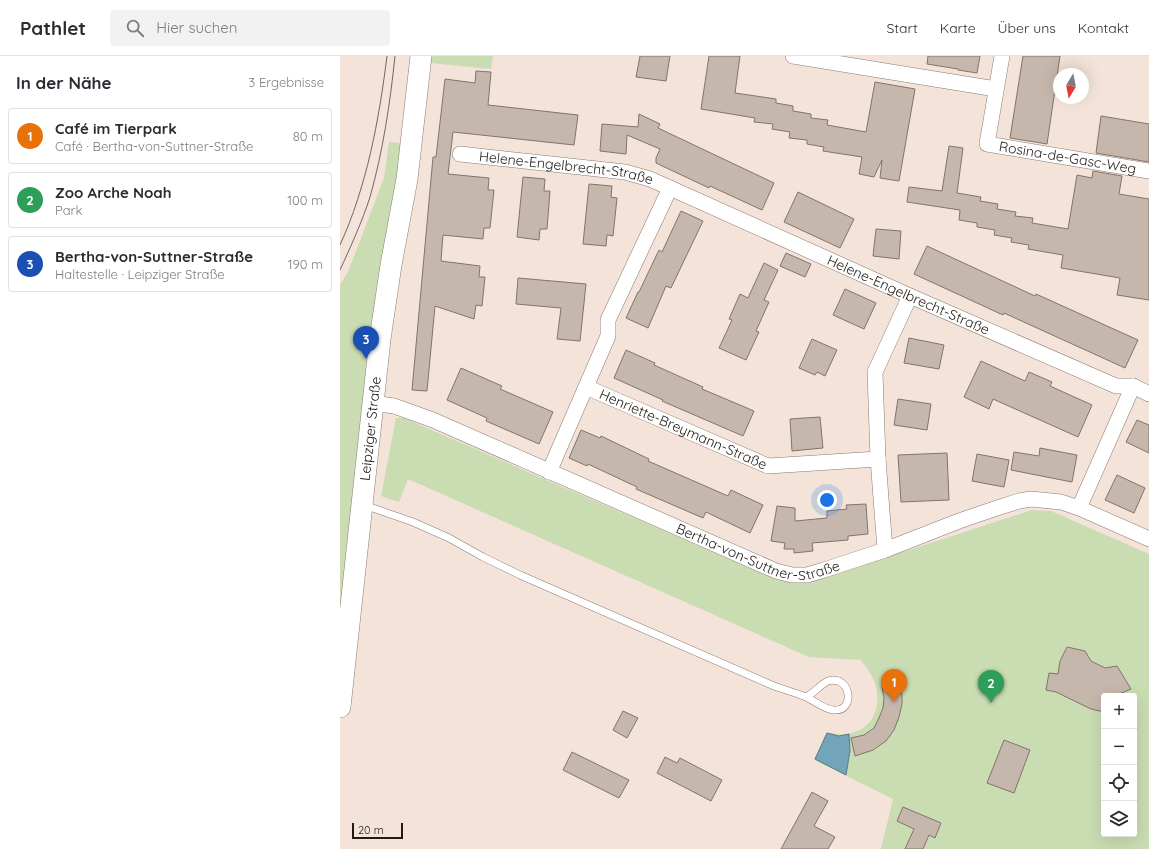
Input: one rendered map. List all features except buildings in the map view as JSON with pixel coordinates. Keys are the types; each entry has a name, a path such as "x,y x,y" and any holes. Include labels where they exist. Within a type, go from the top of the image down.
{"street":[{"name":"Leipziger Straße","path":"340,706 380,335 407,179 421,56"},
{"path":"793,56 996,89 1002,56"},
{"name":"Rosina-de-Gasc-Weg","path":"996,89 987,144 1149,171"},
{"name":"Helene-Engelbrecht-Straße","path":"460,154 625,172 650,179 910,296 1116,386 1133,386 1149,394"},
{"name":"Helene-Engelbrecht-Straße","path":"549,472 608,336 608,320 670,188"},
{"path":"885,550 878,459 875,372 910,296"},
{"path":"1079,508 1133,386"},
{"name":"Henriette-Breymann-Straße","path":"586,387 768,466 878,459"},
{"name":"Bertha-von-Suttner-Straße","path":"372,404 394,406 433,420 776,571 792,575 807,575 824,570 885,550 959,521 1019,501 1032,499 1061,502 1079,508 1149,539"}],"lane":[{"path":"362,503 413,522 449,538 520,575 760,680 806,697 832,710 843,708 848,700 847,688 838,681 833,680 827,682 813,694 806,697"}],"green space":[{"path":"431,56 493,56 491,69 430,63"},
{"path":"389,142 410,144 340,676 340,285 348,272 384,178"},
{"path":"396,418 404,418 777,580 811,582 1032,510 1051,511 1149,554 1149,849 881,849 893,799 814,760 827,732 848,734 865,727 874,716 877,702 876,687 872,676 861,660 809,657 408,479 399,502 381,496"}],"water":[{"path":"827,733 839,736 849,734 850,751 846,775 815,759"}],"tram line":[{"path":"340,245 358,200 371,152 387,56"},
{"path":"340,270 363,216 375,180 386,127 395,56"}],"place":[{"name":"Bertha-von-Suttner-Straße","path":"366,359"},
{"name":"Café im Tierpark","path":"894,702"},
{"name":"Zoo Arche Noah","path":"991,703"}]}
